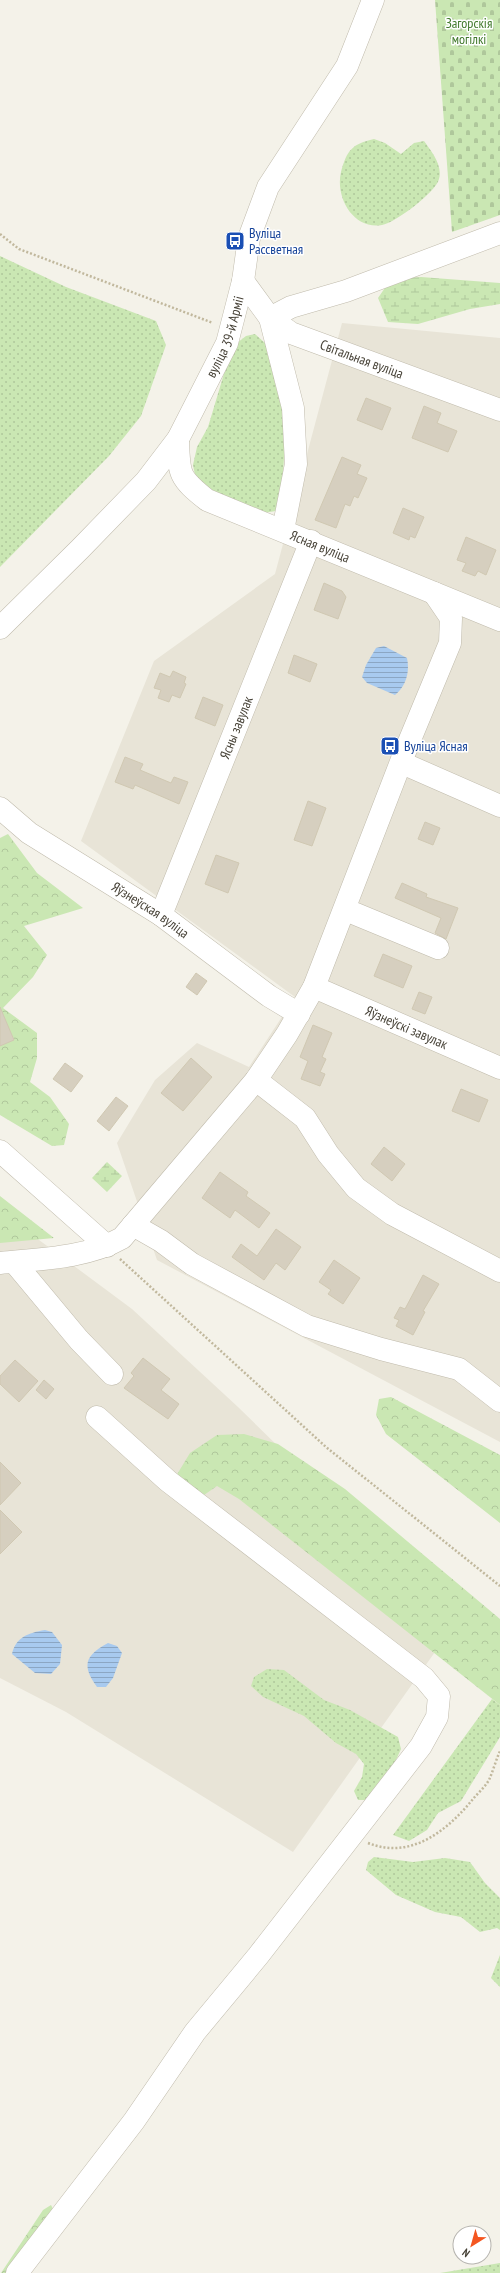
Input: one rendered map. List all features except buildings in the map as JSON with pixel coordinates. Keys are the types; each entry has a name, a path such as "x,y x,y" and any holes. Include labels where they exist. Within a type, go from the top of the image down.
{"street":[{"name":"вуліца 39-й Арміі","path":"0,628 146,480 178,438 227,342 243,281 249,238 268,187 347,66 373,0"},
{"path":"283,530 296,464 293,408 270,318 291,308 346,291 500,233"},
{"name":"Світальная вуліца","path":"243,281 270,318 291,333 500,410"},
{"name":"Ясная вуліца","path":"178,438 179,469 190,486 206,500 311,541 500,620"},
{"name":"Ясны завулак","path":"161,915 311,541"},
{"path":"7,1262 44,1259 107,1246 122,1238 256,1080 299,1014 314,987 346,910 450,643 451,618 434,593"},
{"path":"402,763 500,806"},
{"name":"Яўзнеўская вуліца","path":"0,808 29,833 161,915 269,996 299,1014"},
{"path":"346,910 438,948"},
{"name":"Яўзнеўскі завулак","path":"314,987 500,1068"},
{"path":"256,1080 304,1118 328,1154 356,1188 392,1214 500,1271"},
{"path":"0,1151 107,1246"},
{"path":"133,1225 162,1241 192,1264 307,1326 381,1349 460,1369 500,1401"},
{"path":"7,1262 112,1374"},
{"path":"17,2273 134,2121 195,2032 258,1956 421,1746 437,1717 439,1696 424,1678 168,1481 97,1417"}],"path":[{"path":"0,234 19,249 230,330"},
{"path":"107,1246 326,1447 500,1586"},
{"path":"350,1837 378,1847 400,1850 426,1842 460,1815 488,1781 500,1751"}],"shaded area":[{"path":"342,323 500,338 500,1442 157,1260 117,1143 155,1080 197,1043 249,1067 295,997 81,841 154,661 275,574"},
{"path":"0,1211 132,1309 238,1407 457,1621 293,1852 66,1712 0,1678"}],"green space":[{"name":"Загорскія могілкі","path":"435,0 500,0 500,215 452,232"},
{"path":"374,139 385,143 401,154 414,143 424,141 436,158 440,174 436,185 423,199 396,219 382,225 372,225 363,222 348,210 341,192 340,182 343,164 348,153 360,143"},
{"path":"0,256 66,287 156,321 166,345 141,416 109,456 0,567"},
{"path":"421,277 500,283 500,304 470,309 418,324 388,322 378,298 391,279"},
{"path":"255,334 265,343 286,423 282,492 276,511 263,513 204,489 196,480 193,465 197,447 208,427 226,367 237,343 246,336"},
{"path":"8,834 37,873 83,908 24,926 47,955 33,977 3,1008 37,1033 37,1058 30,1082 50,1097 69,1124 64,1145 52,1146 0,1115 0,838"},
{"path":"107,1162 122,1176 107,1192 92,1178"},
{"path":"0,1196 54,1238 0,1243"},
{"path":"391,1397 500,1455 500,1523 386,1434 376,1415 379,1399"},
{"path":"244,1434 278,1444 345,1489 500,1619 500,1705 239,1499 217,1486 204,1495 183,1485 176,1476 190,1453 217,1435"},
{"path":"267,1669 284,1670 324,1700 350,1710 398,1737 401,1749 386,1782 370,1800 358,1800 354,1791 362,1777 364,1764 356,1754 336,1743 304,1716 263,1697 251,1686 254,1677"},
{"path":"492,1699 500,1705 500,1737 461,1801 438,1813 427,1830 409,1841 393,1835"},
{"path":"374,1857 413,1862 445,1858 470,1862 485,1883 500,1898 500,1930 497,1928 480,1932 461,1917 435,1912 396,1895 366,1870 368,1862"},
{"path":"500,1955 500,1987 491,1978"},
{"path":"51,2205 55,2213 12,2273 1,2273 43,2210"},
{"path":"500,2263 500,2273 440,2273 492,2265"}],"water":[{"path":"384,646 407,658 408,668 406,678 402,687 395,695 367,683 362,677 366,665 376,648"},
{"path":"45,1630 52,1632 62,1645 60,1664 51,1674 35,1673 12,1654 16,1644 28,1634"},
{"path":"108,1643 117,1646 122,1653 113,1678 106,1687 97,1687 89,1673 88,1662 94,1652"}],"place":[{"name":"Вуліца Рассветная","path":"235,241"},
{"name":"Вуліца Ясная","path":"390,746"}]}
